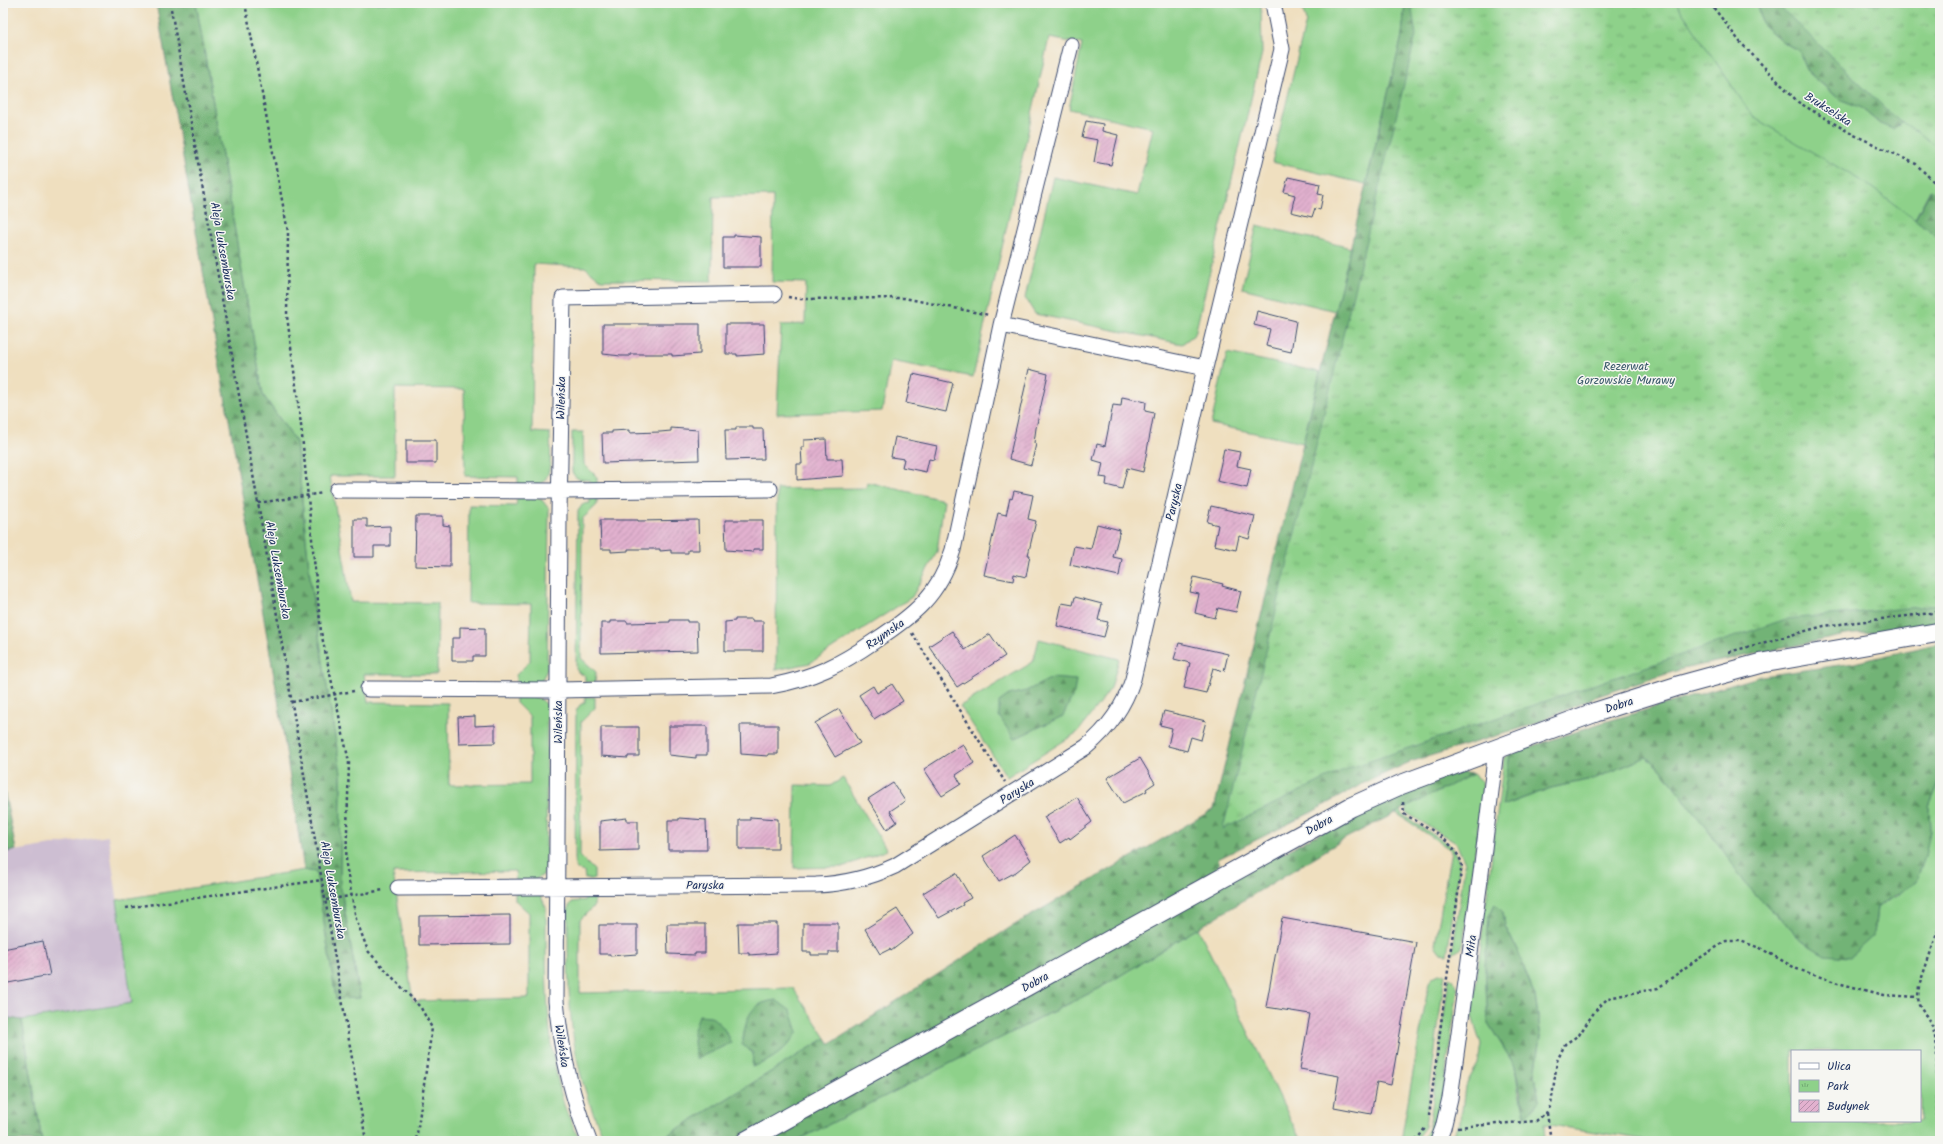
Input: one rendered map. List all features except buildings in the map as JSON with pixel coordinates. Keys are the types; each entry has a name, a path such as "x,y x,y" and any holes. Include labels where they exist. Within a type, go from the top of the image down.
{"street":[{"name":"Paryska","path":"398,888 816,884 849,882 870,876 895,866 1012,794 1086,747 1097,738 1116,716 1129,692 1282,49 1273,3"},
{"name":"Rzymska","path":"368,689 558,690 761,687 792,682 829,669 904,621 927,600 949,563 1002,321 1071,45"},
{"name":"Wileńska","path":"589,1141 572,1094 559,1032 556,1001 559,491 563,298 774,294"},
{"path":"1002,321 1205,368"},
{"path":"337,490 559,491 770,489"},
{"name":"Dobra","path":"746,1141 1351,807 1400,785 1596,712 1720,674 1762,663 1940,632"},
{"name":"Miła","path":"1441,1135 1451,1090 1482,873 1496,750"}],"path":[{"name":"Aleja Luksemburska","path":"170,3 258,503 366,1141"},
{"path":"245,3 288,232 287,316 301,425 321,632 349,762 346,865 348,880 356,919 368,952 421,1008 432,1028 416,1141"},
{"name":"Brukselska","path":"1710,3 1740,42 1798,102 1852,134 1916,164 1940,188"},
{"path":"774,294 799,299 904,298 1002,321"},
{"path":"258,503 337,490"},
{"path":"904,621 1012,794"},
{"path":"292,702 368,689"},
{"path":"1400,785 1404,814 1444,839 1455,849 1462,863 1427,1126 1416,1141"},
{"path":"126,908 322,880"},
{"path":"326,900 398,888"},
{"path":"1937,1141 1937,1046 1933,1028 1919,1005 1918,997 1919,986 1940,925"},
{"path":"1427,1126 1441,1135 1536,1121 1551,1105 1557,1061 1564,1044 1579,1035 1595,1011 1608,998 1658,988 1726,941 1740,941 1760,948 1797,969 1838,983 1884,994 1918,997"},
{"path":"1546,1112 1550,1141"}],"shaded area":[{"path":"3,829 8,852 108,836 133,1003 23,1020 42,1141 3,1141"}],"green space":[{"path":"156,3 196,3 263,395 296,442 311,587 341,774 340,884 360,998 336,999 316,872 304,870 278,699"},
{"path":"196,3 1261,3 1262,53 1195,334 1182,344 1035,314 1025,298 1053,177 1137,195 1153,128 1069,109 1082,44 1049,38 973,377 891,361 882,411 777,414 781,325 805,324 806,283 772,282 773,196 713,197 712,281 601,280 585,267 534,264 532,432 550,433 549,468 544,481 540,484 518,486 518,477 465,476 464,389 395,388 395,476 330,476 351,602 438,603 437,674 364,674 368,702 448,703 449,785 530,784 530,717 516,703 516,695 541,699 547,705 546,866 543,875 533,881 516,881 515,871 393,873 413,1001 529,998 529,913 515,900 515,893 535,893 541,896 546,908 548,1007 553,1055 564,1105 580,1141 42,1141 22,1020 132,1003 117,900 304,870 316,872 336,998 360,998 340,884 341,774 311,587 296,442 263,395"},
{"path":"1301,3 1405,3 1402,36 1366,184 1272,162 1306,21"},
{"name":"Rezerwat Gorzowskie Murawy","path":"1405,3 1441,3 1900,247 1931,190 1940,198 1940,623 1930,626 1846,635 1682,669 1595,697 1532,725 1410,762 1362,784 1312,812 1218,859 1220,886 1345,820 1444,776 1458,772 1473,774 1346,838 1100,988 796,1141 658,1141 826,1038 830,1044 1011,927 1214,809 1402,36"},
{"name":"Rezerwat Gorzowskie Murawy","path":"1411,3 1676,3 1753,117 1868,185 1940,238 1940,605 1786,619 1341,771 1223,829 1416,35"},
{"path":"1441,3 1758,3 1762,24 1783,42 1799,51 1808,72 1839,99 1860,107 1880,124 1940,60 1940,198 1930,190 1900,247"},
{"path":"1758,3 1940,3 1909,116 1893,129 1880,124 1860,107 1839,99 1808,72 1799,51 1783,42 1762,24"},
{"path":"1776,3 1940,3 1940,148 1892,115"},
{"path":"1257,225 1351,248 1335,311 1242,288"},
{"path":"1227,353 1320,372 1303,443 1211,424"},
{"path":"572,432 583,432 584,464 597,477 597,485 590,485 590,480 579,479 575,477 572,472"},
{"path":"867,482 944,500 937,552 912,597 810,663 776,670 777,489 866,488"},
{"path":"534,497 542,500 549,509 547,670 541,681 536,684 516,683 516,675 530,661 531,604 468,603 469,505 516,506 517,498"},
{"path":"590,497 597,497 597,505 582,519 581,658 596,672 595,682 585,682 585,676 579,673 576,669 578,511 583,504 590,503"},
{"path":"1039,639 1119,659 1111,688 1078,732 1007,777 960,706 1033,662"},
{"path":"1940,643 1940,780 1929,807 1930,831 1925,857 1916,882 1877,907 1874,935 1850,957 1825,955 1798,939 1789,925 1771,911 1745,883 1722,849 1662,770 1646,757 1596,778 1551,788 1502,806 1510,754 1598,724 1762,676 1854,663"},
{"path":"1052,678 1076,680 1074,693 1063,716 1014,739 999,716 999,702 1009,695 1026,691"},
{"path":"585,697 595,697 595,708 581,722 580,856 594,870 594,879 585,879 584,872 578,870 575,866 576,711 580,705 585,702"},
{"path":"1510,754 1503,806 1551,788 1596,778 1646,757 1662,770 1771,911 1789,925 1798,939 1874,935 1877,907 1898,895 1930,831 1929,807 1940,780 1940,1141 1654,1141 1544,1124 1545,1141 1449,1141 1461,1119 1465,1086 1478,1064 1481,1044 1472,1016 1504,758","holes":["1495,904 1503,912 1505,926 1521,958 1535,996 1541,1037 1535,1074 1539,1101 1526,1116 1519,1094 1515,1066 1488,1023 1485,967 1489,916"]},
{"path":"1473,774 1482,782 1483,790 1463,944 1459,950 1452,954 1465,863 1456,843 1407,813 1407,807"},
{"path":"843,778 887,850 842,867 794,868 795,785 830,786"},
{"path":"3,785 16,850 8,852 3,829"},
{"path":"1401,810 1403,815 1452,847 1460,863 1447,955 1440,952 1435,945 1451,850 1396,813"},
{"path":"585,894 594,894 594,906 580,920 580,993 793,988 826,1038 658,1141 606,1141 593,1112 583,1084 576,1055 569,999 568,908 572,902 585,900"},
{"path":"1495,904 1503,912 1505,926 1521,958 1535,996 1541,1037 1535,1074 1539,1101 1525,1116 1515,1066 1488,1023 1485,967 1489,916"},
{"path":"1198,928 1301,1141 796,1141 1100,988"},
{"path":"1439,974 1445,974 1425,1127 1414,1141 1401,1141 1429,982 1433,977"},
{"path":"1449,977 1453,979 1458,989 1441,1106 1434,1130 1428,1141 1421,1141 1429,1129"},
{"path":"776,1000 791,1011 798,1032 783,1050 773,1058 752,1067 753,1053 742,1045 747,1021 754,1009 759,1005"},
{"path":"699,1015 711,1016 723,1027 731,1043 696,1059 693,1033"},
{"path":"3,1017 22,1020 42,1141 3,1141"}]}
